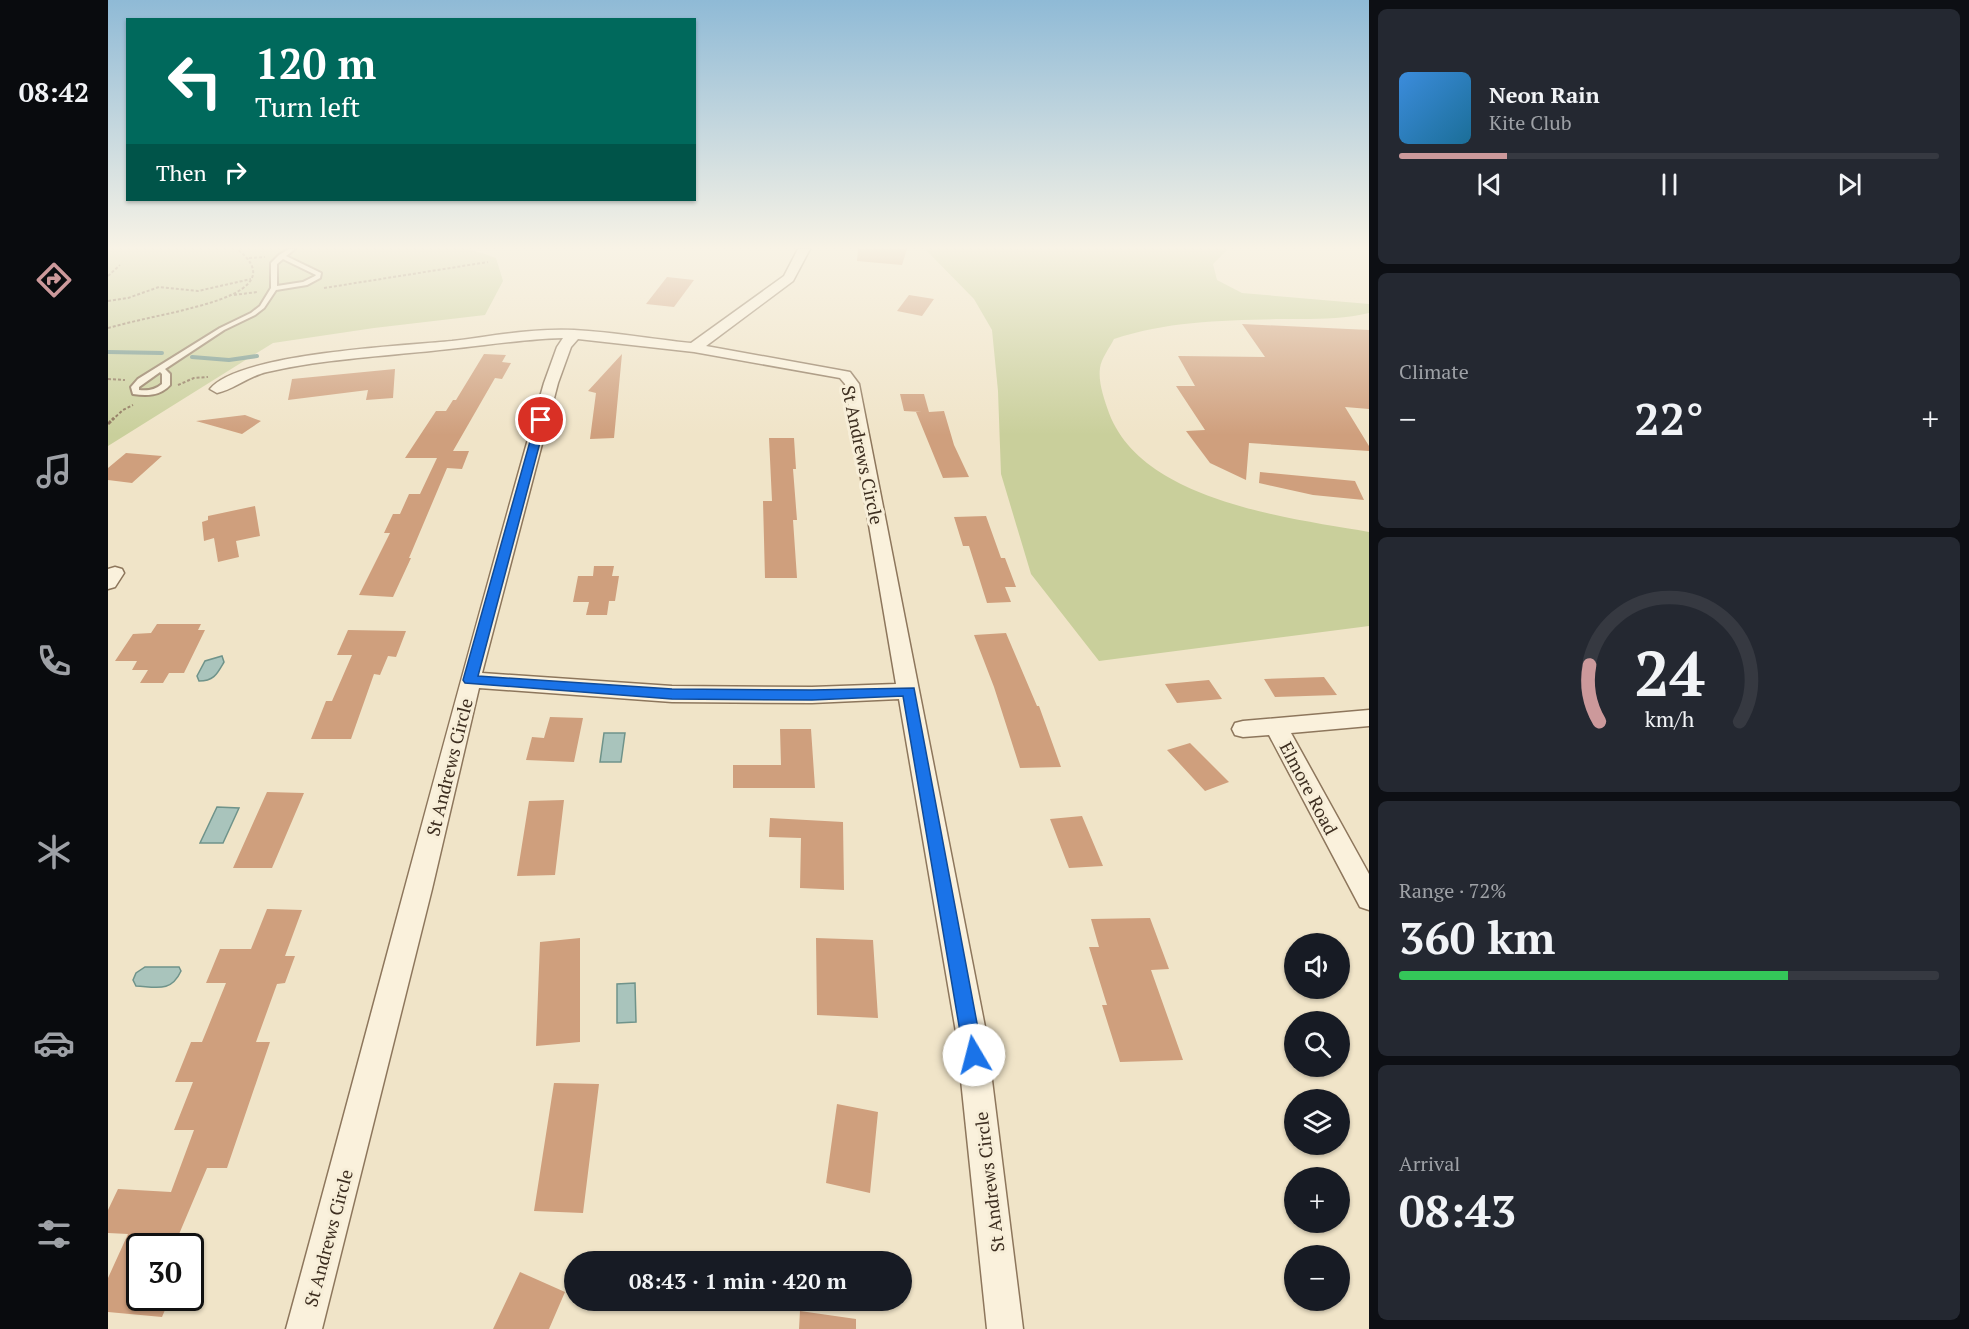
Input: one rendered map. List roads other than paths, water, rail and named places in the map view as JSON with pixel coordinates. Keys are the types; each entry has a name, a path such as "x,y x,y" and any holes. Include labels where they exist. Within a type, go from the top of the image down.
{"street":[{"path":"694,348 745,311"},
{"path":"217,389 245,374 265,368 373,350 450,345 527,335 574,334"},
{"name":"St Andrews Circle","path":"304,1329 416,900 470,680 551,383 564,347 574,334 694,348 828,371 845,375 852,384 971,1032 1005,1329"},
{"path":"470,680 672,694 812,695 909,691"},
{"name":"Elmore Road","path":"1369,718 1276,728 1369,899"},
{"path":"1243,729 1276,728"}],"lane":[{"path":"162,369 222,329 256,311"}],"water":[{"path":"222,656 224,662 214,676 208,680 199,681 197,676 205,661"},
{"path":"604,733 625,733 621,762 600,762"},
{"path":"217,807 239,808 223,843 200,843"},
{"path":"145,967 179,967 181,971 173,983 168,986 136,986 133,980 136,973"},
{"path":"635,983 636,1022 617,1023 617,984"}],"waterway":[{"path":"108,352 162,353"},
{"path":"192,357 229,360 257,356"}]}
